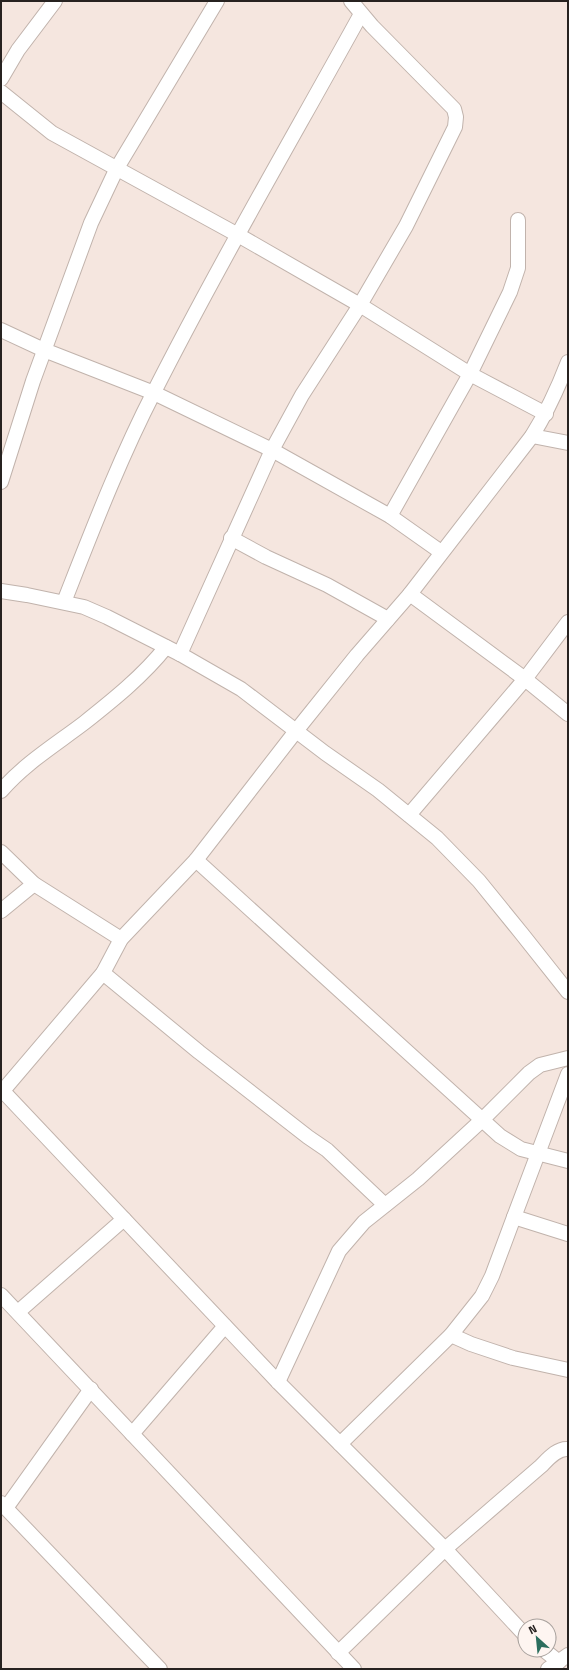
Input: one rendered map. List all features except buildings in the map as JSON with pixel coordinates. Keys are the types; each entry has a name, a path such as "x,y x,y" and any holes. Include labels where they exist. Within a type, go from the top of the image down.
{"street":[{"path":"1,79 18,50 55,1"},
{"path":"1,482 44,350 91,223 117,168 217,1"},
{"path":"180,654 272,450 302,395 360,305 406,226 455,127 456,117 454,109 372,26 351,1"},
{"path":"64,602 106,496 154,393 238,235 361,14"},
{"path":"1,92 52,133 238,235 360,305 470,374 546,414"},
{"path":"390,516 470,374 510,292 518,268 518,220"},
{"path":"1,330 44,350 154,393 272,450 390,516 441,552"},
{"path":"517,1626 445,1549 278,1382 2,1091 103,973 121,939 196,860 296,731 410,594 532,436 546,414 558,390 568,362"},
{"path":"532,436 568,443"},
{"path":"231,538 266,558 327,585 388,619"},
{"path":"1,591 84,607 180,654 241,689 378,790 437,838 479,881 568,992"},
{"path":"410,594 526,679 568,714"},
{"path":"409,814 526,679 568,622"},
{"path":"1,790 21,771 84,723 135,681 166,647"},
{"path":"1,852 34,884 121,939"},
{"path":"196,860 500,1136 521,1149 568,1161"},
{"path":"1,911 34,884"},
{"path":"103,973 199,1052 308,1137 327,1150 385,1205"},
{"path":"278,1382 340,1251 364,1222 418,1179 482,1120 529,1073 540,1065 568,1058"},
{"path":"340,1444 451,1334 482,1296 492,1276 568,1074"},
{"path":"514,1217 568,1234"},
{"path":"18,1312 124,1219"},
{"path":"1,1295 354,1669"},
{"path":"132,1434 225,1326"},
{"path":"451,1334 471,1344 513,1358 568,1370"},
{"path":"91,1390 3,1506 160,1669"},
{"path":"338,1653 445,1549 551,1456 563,1448 568,1448"}]}
